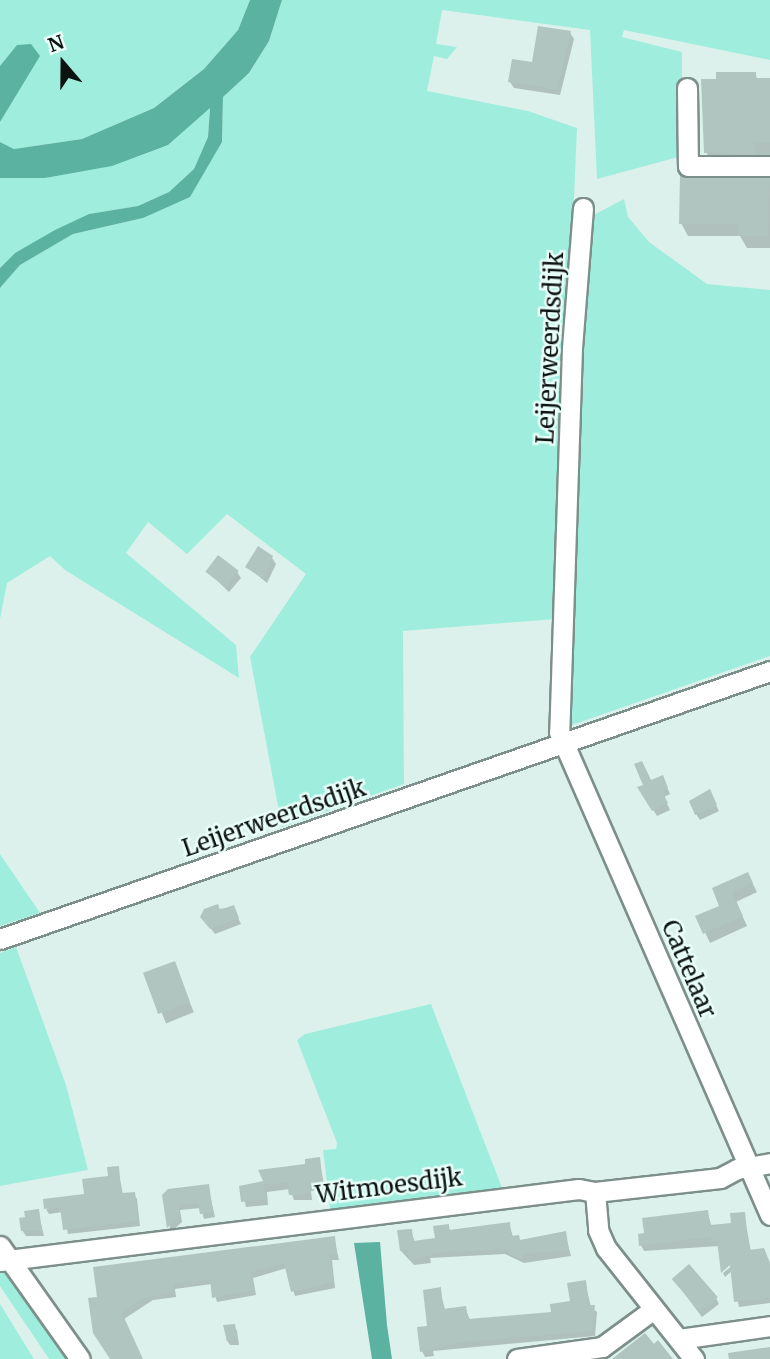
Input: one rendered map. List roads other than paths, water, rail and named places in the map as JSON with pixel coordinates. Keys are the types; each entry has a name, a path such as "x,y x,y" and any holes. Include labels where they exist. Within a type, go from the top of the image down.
{"street":[{"path":"687,88 688,166 770,166"},
{"name":"Leijerweerdsdijk","path":"564,743 559,732 561,625 583,208"},
{"name":"Leijerweerdsdijk","path":"0,939 770,671"},
{"name":"Cattelaar","path":"564,743 770,1215"},
{"name":"Witmoesdijk","path":"4,1255 579,1189 595,1192 720,1178 748,1166 770,1163"},
{"path":"595,1192 598,1230 606,1248 694,1359"},
{"path":"4,1255 80,1359"},
{"path":"517,1359 602,1347 654,1309"},
{"path":"679,1339 770,1326"}]}
